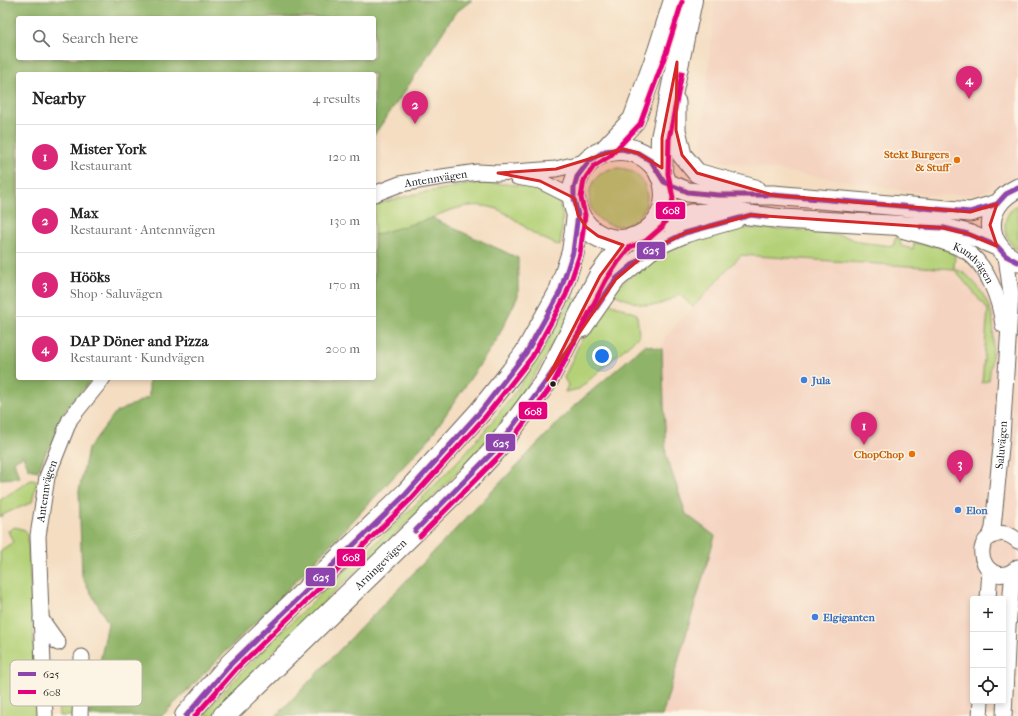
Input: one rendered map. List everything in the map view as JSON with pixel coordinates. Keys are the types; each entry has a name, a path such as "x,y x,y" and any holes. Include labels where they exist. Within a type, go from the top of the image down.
{"main road":[{"path":"186,716 231,664 406,494 480,412 526,354 560,292 573,252 577,177 634,120 659,51 675,0"},
{"path":"576,206 586,227 598,236 612,241 626,241 643,236 656,224 663,211 666,197 663,178 662,138 691,0"},
{"path":"597,156 622,149 638,153 651,162 663,178"},
{"name":"Arningevägen","path":"224,716 470,477 496,449 547,380 600,276 626,241"}],"street":[{"path":"677,62 676,130 682,155 697,173 745,185 773,195"},
{"name":"Antennvägen","path":"376,193 400,184 478,172 498,173 556,169 597,156"},
{"name":"Antennvägen","path":"498,173 540,181 576,206"},
{"path":"663,178 688,192 718,195 773,195 970,212 996,204 1006,194 1018,188"},
{"path":"996,204 990,225 1007,255"},
{"name":"Kundvägen","path":"656,224 690,214 725,212 783,219 944,228 968,234 1007,255"},
{"name":"Kundvägen","path":"547,380 616,279 638,259 662,243 685,233 751,215"},
{"name":"Kundvägen","path":"884,224 964,251 977,261 994,288 1002,312 1007,354"},
{"name":"Saluvägen","path":"988,596 990,570 983,562 982,552 983,546 990,537 993,528 997,490 1011,294 1007,255"},
{"name":"Antennvägen","path":"42,660 38,536 47,477 70,419 101,380"},
{"path":"990,537 1002,533 1008,534 1018,541"},
{"path":"990,570 1002,574 1015,569 1008,627 1004,716"},
{"path":"41,619 58,643"},
{"path":"980,716 981,704"},
{"name":"Antennvägen","path":"45,706 45,716"},
{"path":"80,716 81,706"}],"highlighted area":[{"path":"677,62 676,130 682,155 697,173 773,195 970,212 997,204 990,225 997,246 968,234 944,228 751,215 685,233 649,251 616,279 547,380 600,276 623,245 598,236 586,227 578,215 574,198 540,181 498,173 556,169 622,149 638,153 662,168 662,138"}],"shaded area":[{"path":"715,0 1018,0 1018,175 978,194 935,195 700,158"},
{"path":"741,255 1018,270 1018,716 662,716 715,536 686,514 666,455 662,349 665,337"}],"green space":[{"path":"0,0 472,0 455,13 407,88 376,132 376,72 16,72 16,380 91,380 64,412 65,432 47,450 38,471 29,469 23,456 14,461 19,478 0,479"},
{"path":"618,168 629,170 642,181 645,186 647,197 645,208 634,221 629,224 618,226 607,224 594,213 591,208 589,197 591,186 602,173 607,170"},
{"path":"477,183 510,184 535,188 554,197 560,205 562,226 560,246 536,235 502,211 481,206 465,207 448,211 432,218 401,237 376,256 376,204 415,194"},
{"path":"1018,204 1018,251 1009,240 1006,233 1005,221 1012,209"},
{"path":"432,218 518,258 518,296 496,341 429,439 304,573 162,716 89,716 91,706 142,706 142,660 100,660 108,623 82,577 79,491 88,449 115,413 149,397 149,380 376,380 376,234"},
{"path":"747,228 804,230 845,236 859,242 893,246 896,237 900,240 901,246 913,249 914,243 941,246 955,254 954,269 741,255 693,307 679,294 661,304 645,305 629,301 611,293 656,253 709,232"},
{"path":"954,269 968,276 974,282 985,298 992,314 994,335 989,380 982,383 988,310"},
{"path":"570,296 579,301 540,367 507,415 467,462 406,524 292,633 213,716 201,716 246,668 308,606 411,509 467,451 517,389 552,334"},
{"path":"607,302 637,314 639,336 579,389 565,392 568,385 564,378 580,342"},
{"path":"645,345 662,349 666,455 686,514 715,536 662,716 276,716 574,406"},
{"path":"31,480 37,481 32,502 0,517 0,500"},
{"path":"15,527 25,530 28,539 35,660 10,660 10,706 37,706 38,716 0,716 0,551 13,542 8,531"},
{"path":"58,706 75,706 76,716 59,716"}],"transit line":[{"name":"608","path":"195,716 236,669 411,499 485,417 532,357 566,295 580,254 585,215 581,198 584,180 594,166 610,156 640,124 666,53 682,2"},
{"name":"608","path":"420,536 501,454 553,384 606,280 618,262 630,247 646,241 662,227 670,213 673,198 668,174 669,139 682,73"},
{"name":"625","path":"186,716 231,664 406,494 480,412 526,353 560,292 573,252 578,215 574,198 574,188 577,177 589,161 605,151 622,149 638,153 651,161 664,182 688,192 718,195 773,195 970,212 997,204 1006,194 1018,188"},
{"name":"625","path":"415,531 496,449 547,380 616,279 649,251 685,233 751,215 767,217"},
{"name":"625","path":"921,227 944,228 968,234 997,246 1006,256 1018,262"}],"place":[{"name":"DAP Döner and Pizza","path":"969,99"},
{"name":"Max","path":"415,124"},
{"name":"Stekt Burgers & Stuff","path":"957,160"},
{"name":"Jula","path":"804,380"},
{"name":"Mister York","path":"864,445"},
{"name":"ChopChop","path":"912,454"},
{"name":"Hööks","path":"960,483"},
{"name":"Elon","path":"958,510"},
{"name":"Elgiganten","path":"815,617"}]}
